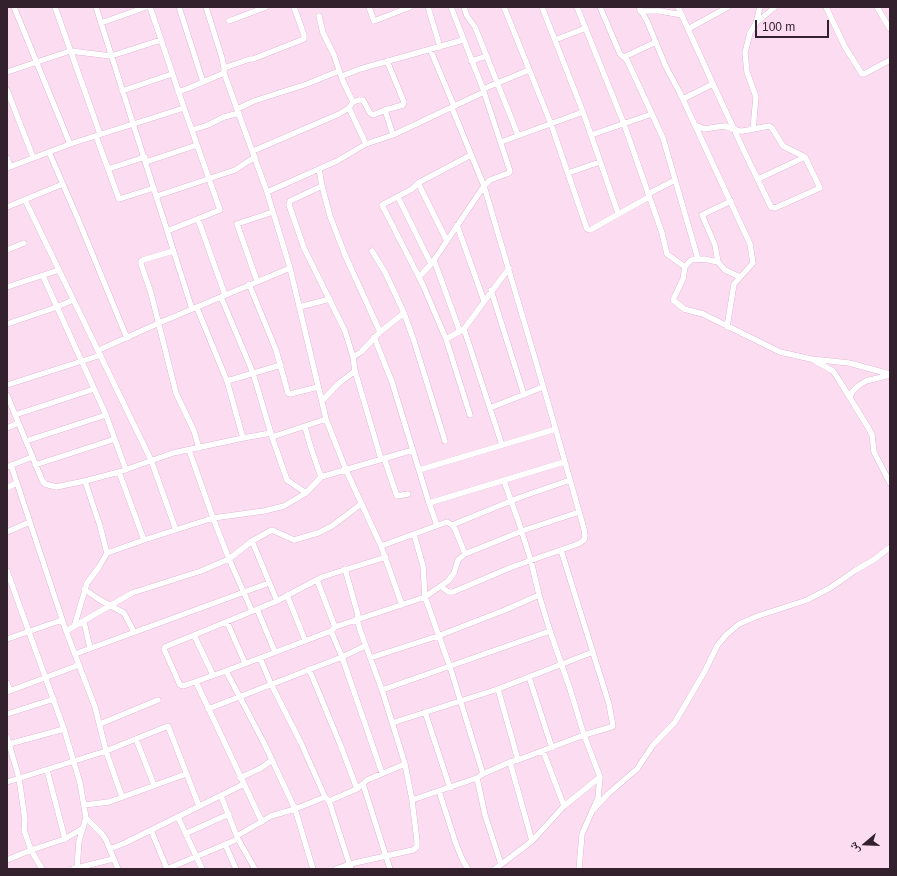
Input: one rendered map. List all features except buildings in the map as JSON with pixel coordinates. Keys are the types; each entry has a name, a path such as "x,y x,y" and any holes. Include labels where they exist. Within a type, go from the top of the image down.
{"street":[{"path":"14,7 70,144"},
{"path":"55,7 119,199 154,188"},
{"path":"96,7 157,196 173,251 194,308 227,381 243,438"},
{"path":"101,23 146,7"},
{"path":"150,7 178,92 220,210 167,231"},
{"path":"179,7 203,82"},
{"path":"206,7 224,70 267,192 290,268 326,419 346,470 386,557 402,605"},
{"path":"178,92 203,82 224,70 250,59 304,39 294,7"},
{"path":"369,7 374,21 410,7"},
{"path":"428,7 440,47"},
{"path":"419,277 433,262 484,186 490,180 510,173 483,91 451,7"},
{"path":"464,7 467,16 475,27 518,135"},
{"path":"504,7 551,124 587,229 590,230 675,180"},
{"path":"542,7 583,112 618,213"},
{"path":"577,7 624,124 662,233 667,254 685,267"},
{"path":"600,7 620,54 627,60 663,138 698,259"},
{"path":"678,7 734,129 773,208 820,188 804,157 783,146 772,128 769,126 743,131 734,129 721,125 704,129 695,125"},
{"path":"688,30 728,7"},
{"path":"756,23 760,7"},
{"path":"753,129 756,96 747,72 745,53 750,33 756,23 775,7"},
{"path":"826,7 845,47 862,74 890,60"},
{"path":"877,7 890,29"},
{"path":"229,21 264,8"},
{"path":"640,9 682,15"},
{"path":"640,9 647,21 666,67 683,99 750,244 753,262 734,286 727,327"},
{"path":"318,16 323,33 334,55 340,74 353,102"},
{"path":"555,40 586,28"},
{"path":"7,72 70,50 111,56 161,40"},
{"path":"192,130 208,125 238,111 254,101 340,74 463,40"},
{"path":"624,57 656,42"},
{"path":"430,49 484,186 556,428 585,536 584,540 578,544 495,574 452,592 448,592 441,586"},
{"path":"471,61 487,56"},
{"path":"157,196 234,170 254,154 349,108 353,102 363,100 373,115 403,105 404,103 399,88 387,61"},
{"path":"267,192 337,161 366,144 393,135 453,107 498,83 529,70"},
{"path":"122,91 172,74"},
{"path":"683,99 713,84"},
{"path":"7,90 33,157"},
{"path":"7,158 9,167 70,144 184,108"},
{"path":"349,108 366,144"},
{"path":"385,110 393,135"},
{"path":"501,142 583,112"},
{"path":"591,135 652,114"},
{"path":"108,168 197,145"},
{"path":"49,152 127,338"},
{"path":"470,415 446,339 419,277 382,207 383,204 471,155"},
{"path":"758,179 804,157"},
{"path":"568,173 600,162"},
{"path":"319,169 330,216 345,255 380,332"},
{"path":"7,206 63,184"},
{"path":"418,184 447,241"},
{"path":"322,186 290,201 289,203 304,248 345,331 353,357 355,371 382,458 397,496 408,494"},
{"path":"398,197 433,262 462,330 502,445"},
{"path":"25,200 152,460 176,530"},
{"path":"731,201 702,215 715,245 718,262 725,270 740,277"},
{"path":"257,281 237,224 273,212"},
{"path":"198,219 223,296 253,373 287,480 306,492"},
{"path":"457,225 484,301"},
{"path":"7,250 24,243"},
{"path":"173,251 141,261 159,323 176,393 187,415 199,448"},
{"path":"372,251 385,272 404,314 414,341 445,441"},
{"path":"718,262 698,259 691,260 685,267 683,279 673,298 674,301 684,309 703,314 780,352 811,359 849,363 890,375"},
{"path":"7,385 81,361 159,323 290,268"},
{"path":"446,339 462,330 509,268"},
{"path":"7,288 59,270"},
{"path":"43,276 106,415 126,470"},
{"path":"249,284 271,336 289,394 318,387"},
{"path":"491,290 524,395"},
{"path":"299,307 330,298"},
{"path":"7,324 73,300"},
{"path":"353,357 361,352 374,337 404,314"},
{"path":"374,337 392,382 437,525"},
{"path":"811,359 833,371 869,429 872,435 874,452 890,483"},
{"path":"227,381 281,365"},
{"path":"322,401 338,384 355,371"},
{"path":"850,398 852,392 866,381 890,375"},
{"path":"490,408 544,387"},
{"path":"15,415 94,389"},
{"path":"8,398 42,480 45,484 56,487 119,472 152,460 189,450 243,438 272,435 305,427 326,419"},
{"path":"26,442 106,415"},
{"path":"7,428 18,423"},
{"path":"305,427 321,477"},
{"path":"419,470 556,428"},
{"path":"35,465 115,438"},
{"path":"189,450 229,559 275,652"},
{"path":"107,553 213,518 264,511 284,506 306,492 321,477 413,450"},
{"path":"32,457 9,466 30,522 74,654 95,707 106,751 122,797"},
{"path":"429,503 564,462"},
{"path":"119,472 144,540"},
{"path":"452,525 511,501 570,480"},
{"path":"74,627 84,589 107,553 105,542 85,481"},
{"path":"504,481 522,531 550,632 584,735 600,777 598,798 582,834 579,869"},
{"path":"7,488 16,483"},
{"path":"66,631 132,593 201,571 229,559 252,541 272,530 294,540 318,533 332,526 362,504"},
{"path":"386,557 345,569 317,580 277,601 165,647 164,649 180,685 183,686 196,682 357,619 425,597 452,577 458,560 465,554 522,531 579,512"},
{"path":"7,532 30,522"},
{"path":"381,546 447,522 452,525 465,554"},
{"path":"414,534 423,566 425,597 461,700 483,774"},
{"path":"252,541 277,601"},
{"path":"593,810 608,794 637,770 653,745 675,722 705,671 717,646 726,634 745,621 807,600 830,588 875,559 890,547"},
{"path":"412,800 477,778 510,762 552,748 584,735 611,728 614,723 561,550"},
{"path":"336,869 351,867 413,850 417,847 412,800 405,764 382,690 365,646 345,569"},
{"path":"7,571 64,729 74,762 84,805 86,818 79,841 75,868 113,859"},
{"path":"317,580 382,773"},
{"path":"74,654 269,583"},
{"path":"84,589 110,606 124,613 134,632"},
{"path":"287,595 305,640"},
{"path":"370,658 438,636 539,595"},
{"path":"7,638 62,620"},
{"path":"84,622 90,648"},
{"path":"226,622 245,663"},
{"path":"382,690 550,632"},
{"path":"194,635 213,675"},
{"path":"208,709 365,646"},
{"path":"392,723 498,689 593,652"},
{"path":"260,658 271,684 327,799 351,867"},
{"path":"7,683 8,691 79,665"},
{"path":"309,669 357,789"},
{"path":"226,671 238,697 272,760 295,809 313,869"},
{"path":"529,677 552,748"},
{"path":"196,682 262,822"},
{"path":"498,689 518,760"},
{"path":"7,714 54,699"},
{"path":"100,724 158,700"},
{"path":"425,712 450,788"},
{"path":"7,782 106,751 168,726 199,806"},
{"path":"9,744 64,729"},
{"path":"7,737 19,778 25,820 24,830 39,868"},
{"path":"136,739 154,785"},
{"path":"543,751 564,806"},
{"path":"240,778 261,768 272,760"},
{"path":"510,762 532,841"},
{"path":"151,830 167,869 225,844 278,813 357,789 367,780 405,764"},
{"path":"47,770 65,839"},
{"path":"84,805 102,804 186,774"},
{"path":"495,869 532,841 564,806 600,777"},
{"path":"477,778 485,815 501,864"},
{"path":"110,849 244,784"},
{"path":"363,784 390,869"},
{"path":"439,791 456,844 468,869"},
{"path":"221,796 237,837 255,869"},
{"path":"186,833 229,814"},
{"path":"178,817 202,869"},
{"path":"86,818 102,834 118,869"},
{"path":"7,860 31,850 65,839 83,828"},
{"path":"225,844 236,869"}]}
